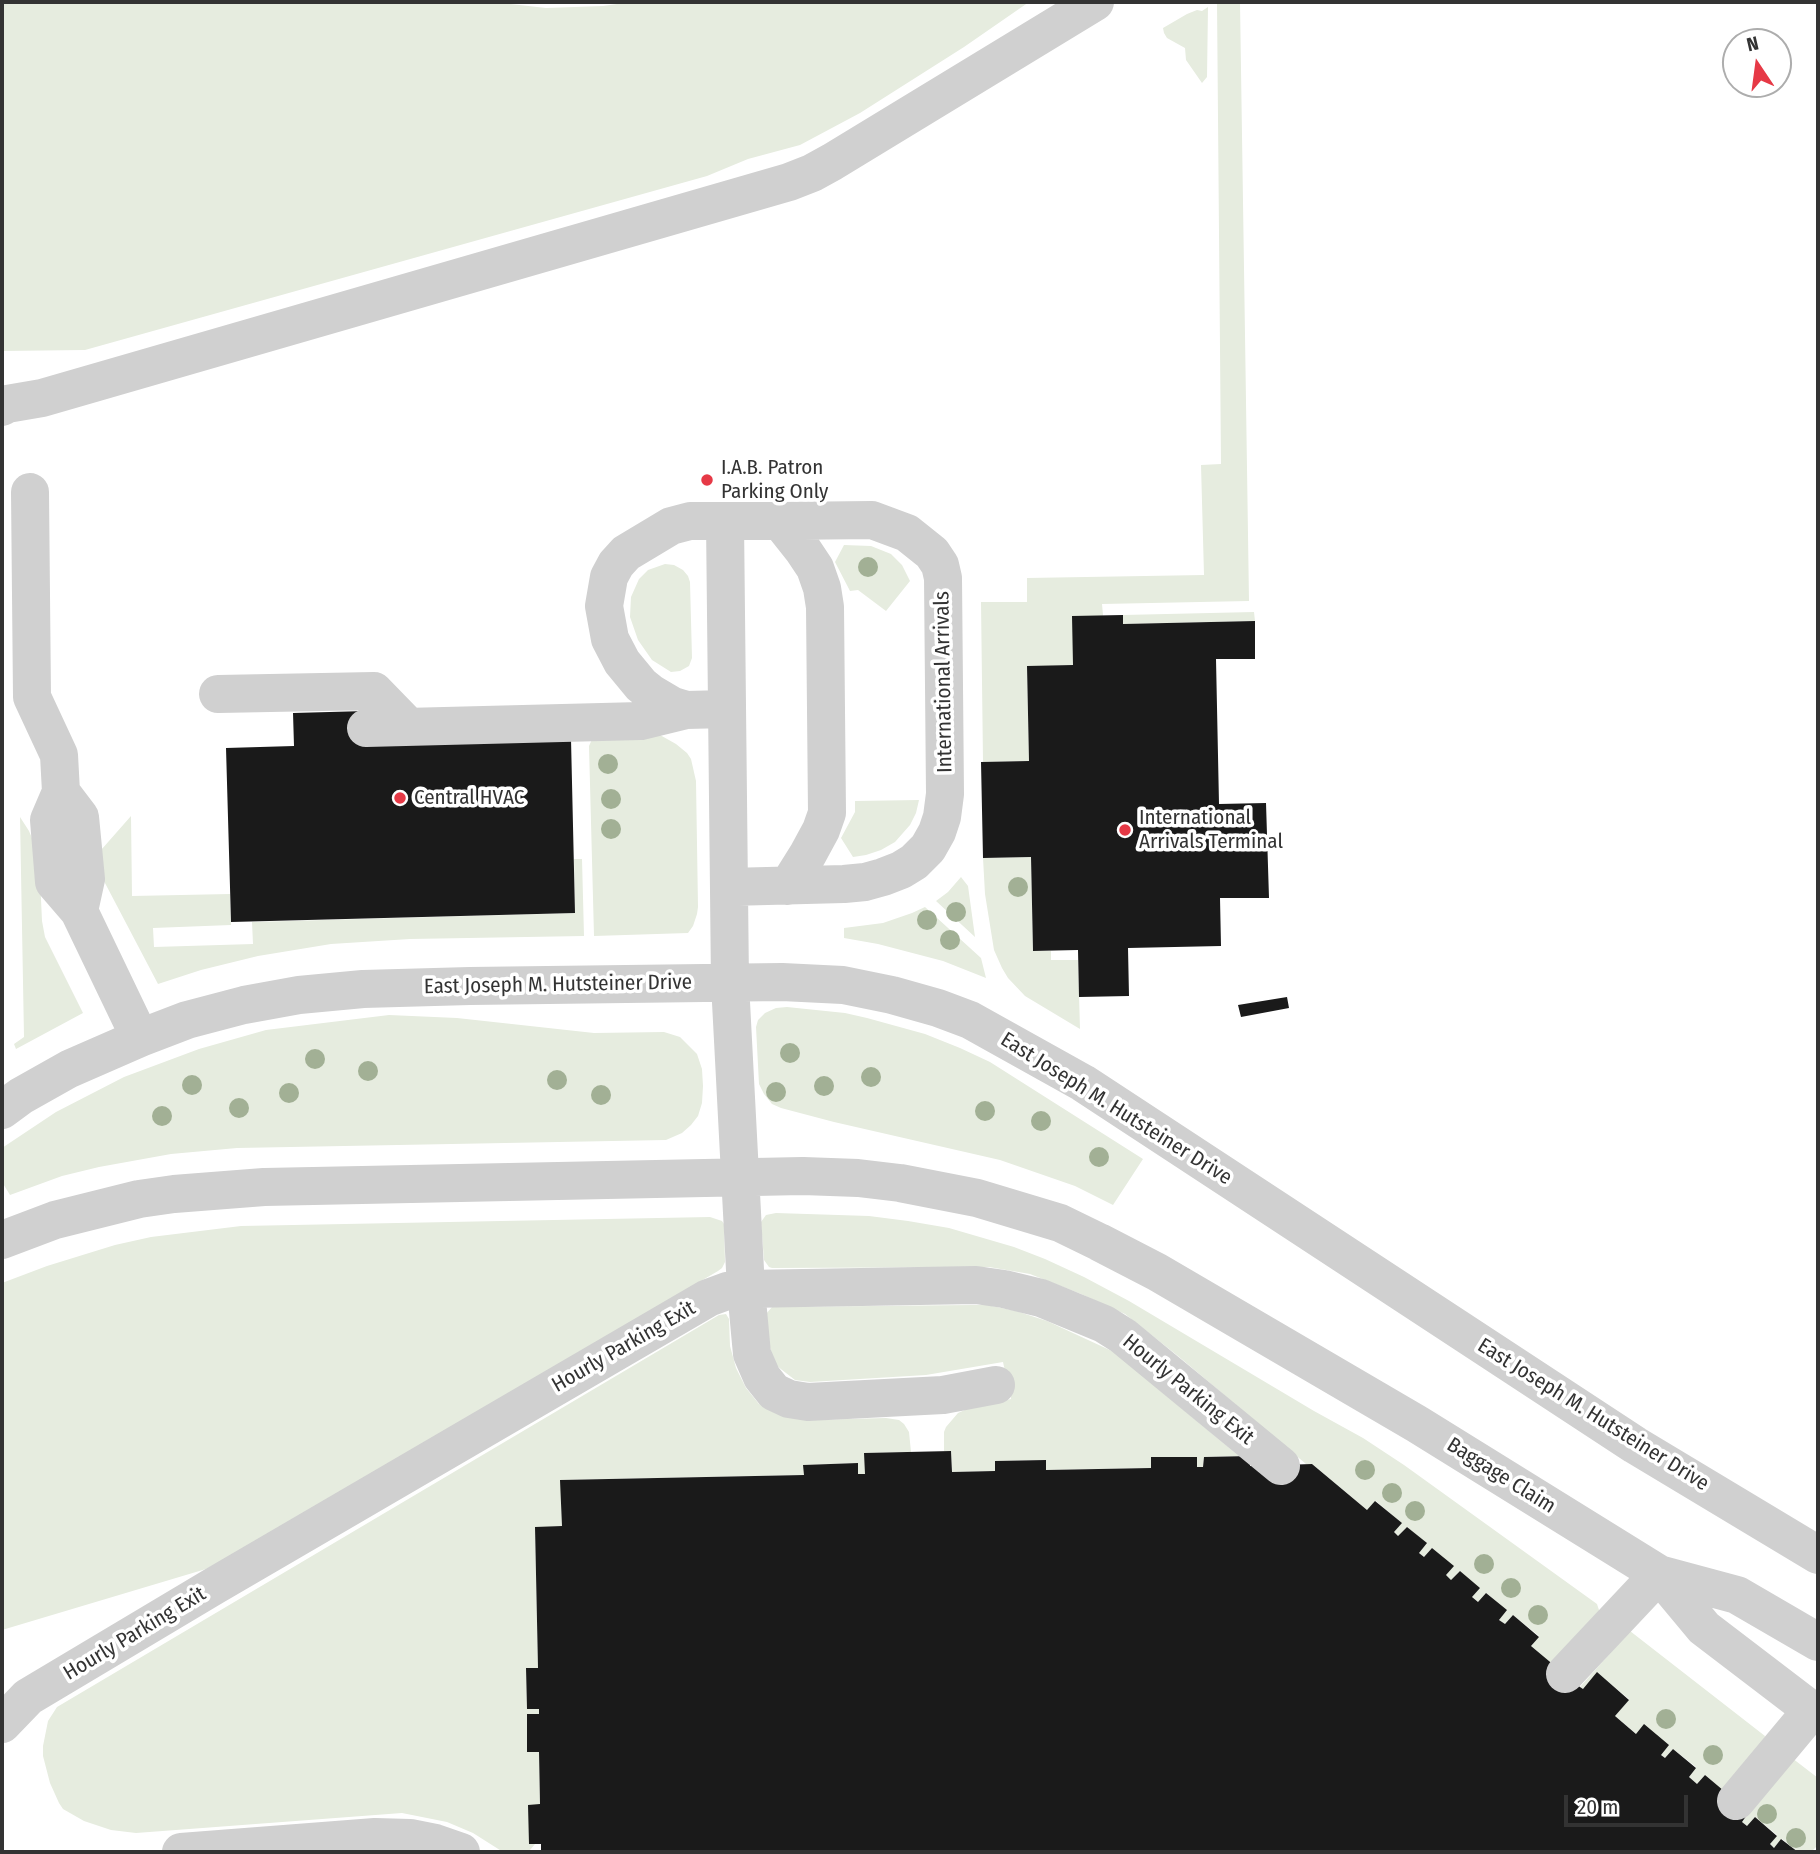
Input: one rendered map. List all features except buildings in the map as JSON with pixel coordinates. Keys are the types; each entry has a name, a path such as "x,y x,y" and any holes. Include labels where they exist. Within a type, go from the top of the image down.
{"street":[{"path":"4,404 42,398 789,182 832,162 1095,2"},
{"path":"30,492 32,697 59,755 61,792 49,820 54,882 79,911 140,1038"},
{"path":"780,520 815,568 825,607 827,813 821,830 788,886"},
{"name":"International Arrivals","path":"686,710 673,706 641,685 622,662 608,630 604,606 609,577 626,553 655,534 671,526 690,522 872,520 907,533 932,553 940,565 943,578 945,794 942,817 928,848 914,862 883,877 844,884 729,887"},
{"path":"725,521 730,983 746,1289 752,1354 762,1377 774,1392 789,1399 826,1402 943,1395 996,1385"},
{"path":"218,694 374,691 410,727"},
{"path":"366,728 641,721 686,710 727,709"},
{"name":"East Joseph M. Hutsteiner Drive","path":"2,1110 68,1069 140,1038 187,1020 244,1005 299,995 363,989 470,986 782,982 843,985 892,995 970,1020 1083,1083 1635,1445 1818,1555"},
{"name":"Baggage Claim","path":"2,1240 55,1220 139,1199 264,1187 803,1176 858,1178 924,1186 977,1198 1059,1223 1157,1272 1417,1424 1659,1574 1704,1628 1815,1712"},
{"name":"Hourly Parking Exit","path":"2,1724 28,1698 274,1551 708,1298 727,1291 976,1285 1041,1298 1104,1324 1123,1336 1281,1466"},
{"path":"1565,1674 1659,1574 1737,1595 1818,1642"},
{"path":"1736,1801 1815,1712"},
{"path":"181,1852 375,1837 410,1838 461,1852"}],"shaded area":[{"path":"2,2 493,2 546,8 631,2 1029,2 860,113 800,145 748,159 707,176 85,350 2,351"},
{"path":"1217,2 1240,2 1249,601 1102,604 1103,615 1073,665 1027,667 1029,761 983,762 981,602 1027,602 1027,578 1204,575 1201,465 1221,464"},
{"path":"1208,7 1207,77 1202,83 1186,60 1185,48 1167,38 1163,28 1187,14"},
{"path":"844,545 871,546 891,554 902,565 910,581 886,611 858,590 850,591 835,562"},
{"path":"665,564 683,570 690,582 692,658 689,666 671,672 652,660 638,640 630,617 631,597 639,579 648,570"},
{"path":"1254,612 1255,621 1123,624 1123,615"},
{"path":"594,735 660,735 676,744 691,759 696,781 698,907 693,926 688,933 594,936 589,746"},
{"path":"919,800 910,825 895,842 881,850 853,857 841,838 855,812 855,801"},
{"path":"131,816 132,896 230,894 231,925 153,928 154,947 253,944 252,922 575,913 574,859 582,859 584,936 410,939 331,944 258,956 158,984 94,858"},
{"path":"20,817 39,855 45,937 83,1013 16,1049 14,1044 24,1037"},
{"path":"1031,857 1033,951 1051,951 1051,960 1078,960 1080,1029 1025,996 1008,978 994,950 985,894 983,858"},
{"path":"961,877 968,886 975,937 936,901"},
{"path":"925,907 981,958 986,978 943,961 844,938 844,928 883,923"},
{"path":"787,1007 867,1018 925,1034 960,1048 990,1062 1143,1159 1113,1205 1075,1186 1000,1160 781,1108 772,1104 759,1084 756,1027 758,1020 765,1013"},
{"path":"389,1015 457,1018 594,1033 664,1032 680,1037 697,1054 702,1069 702,1103 698,1116 691,1125 682,1133 666,1140 237,1148 171,1154 99,1167 62,1176 10,1195 2,1182 2,1148 56,1112 124,1077 199,1049 266,1030"},
{"path":"766,1215 869,1216 949,1228 1014,1247 1084,1277 1363,1438 1597,1604 1600,1613 1554,1666 1531,1646 1539,1636 1513,1615 1505,1624 1499,1620 1506,1610 1486,1593 1478,1602 1472,1597 1479,1588 1460,1571 1451,1580 1446,1575 1453,1566 1432,1548 1424,1557 1419,1553 1426,1543 1407,1527 1398,1536 1394,1532 1401,1523 1376,1501 1367,1510 1312,1464 1306,1464 1125,1314 1030,1274 989,1267 772,1268 764,1260 761,1222"},
{"path":"710,1217 724,1224 725,1262 718,1271 221,1561 206,1569 2,1630 2,1283 115,1245 151,1237 241,1226"},
{"path":"987,1305 1047,1321 1114,1352 1239,1456 1204,1457 1203,1467 1197,1467 1197,1457 1151,1457 1151,1468 1046,1470 1045,1460 996,1461 995,1471 952,1472 951,1451 944,1451 946,1427 958,1413 967,1409 1011,1399 1003,1362 926,1375 810,1382 795,1380 777,1366 768,1340 766,1314 772,1307"},
{"path":"726,1314 736,1368 746,1388 759,1404 811,1420 899,1420 909,1432 911,1452 865,1453 865,1474 858,1474 857,1463 804,1465 804,1475 561,1480 562,1526 535,1528 538,1668 526,1668 527,1708 539,1709 539,1714 527,1714 527,1752 539,1752 540,1804 529,1844 535,1844 530,1850 503,1852 473,1833 447,1822 402,1813 136,1833 111,1830 84,1821 63,1809 50,1783 43,1756 48,1721 57,1707 719,1315"},
{"path":"1630,1631 1765,1736 1764,1741 1723,1791 1705,1775 1697,1784 1689,1777 1696,1767 1673,1749 1665,1758 1615,1716 1629,1699 1597,1673 1583,1689 1580,1687"},
{"path":"1792,1758 1818,1778 1818,1845 1811,1852 1798,1852 1782,1839 1774,1848 1770,1844 1777,1835 1755,1817 1747,1826 1742,1822"}],"place":[{"name":"I.A.B. Patron Parking Only","path":"707,480"},
{"name":"Central HVAC","path":"400,798"},
{"name":"International Arrivals Terminal","path":"1125,830"}]}
